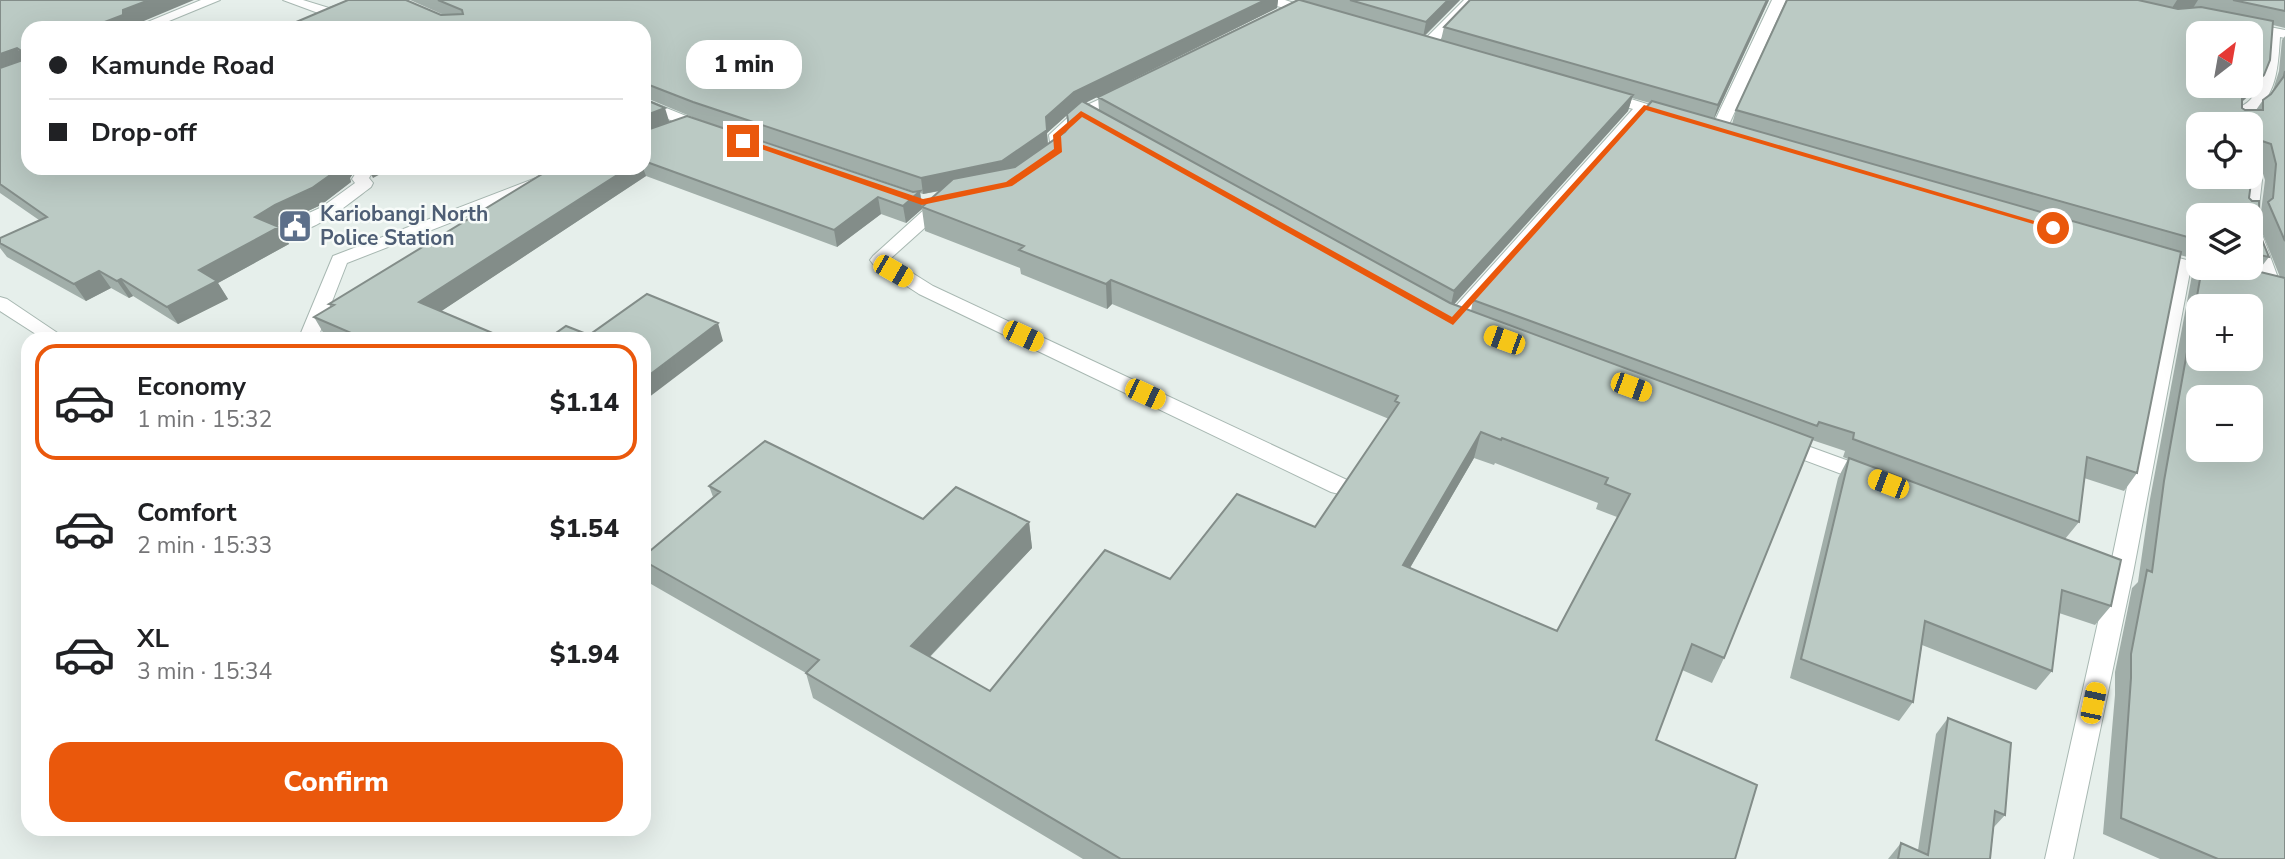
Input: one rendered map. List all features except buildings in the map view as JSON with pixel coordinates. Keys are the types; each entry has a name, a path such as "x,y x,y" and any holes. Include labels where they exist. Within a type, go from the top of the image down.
{"street":[{"path":"158,21 213,0"},
{"path":"290,0 329,13"},
{"path":"311,21 363,0"},
{"path":"1270,0 1336,19"},
{"path":"1426,46 1471,0"},
{"path":"1718,131 1779,0"},
{"path":"1273,19 1297,7"},
{"path":"2243,112 2253,108 2270,80 2279,33"},
{"path":"1029,170 1059,150 1057,135 1081,113 1141,83"},
{"path":"1593,93 1681,119"},
{"path":"651,107 717,133"},
{"path":"1479,331 1447,318 1644,107"},
{"path":"1081,113 1105,126"},
{"path":"668,133 691,124"},
{"path":"291,228 328,211 365,183 360,180 363,175"},
{"path":"310,332 339,260 559,175"},
{"path":"922,202 952,197 879,260 926,290 1339,486"},
{"path":"2142,253 2186,266"},
{"path":"2263,262 2272,287"},
{"path":"2059,859 2115,571 2182,265"},
{"path":"0,303 46,332"},
{"path":"1759,435 1888,484"}],"place":[{"name":"Kariobangi North Police Station","path":"295,226"}],"route":[{"path":"743,141 922,202 1009,184 1059,150 1057,135 1081,113 1453,321 1644,107 2053,228"}]}
